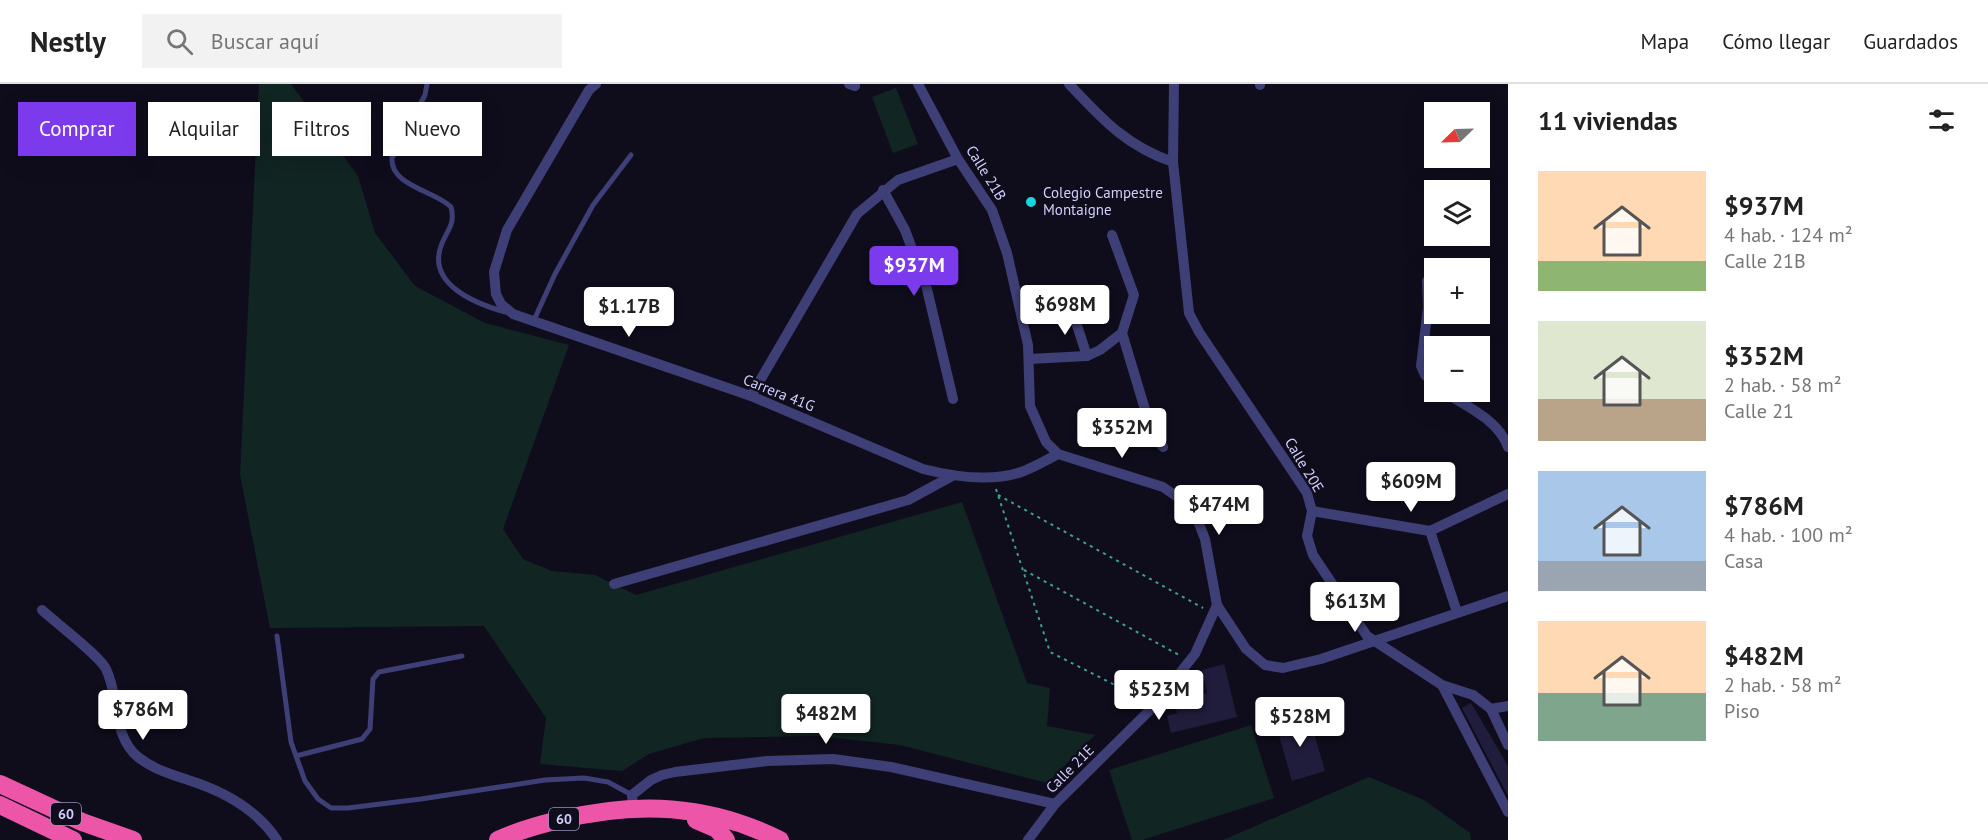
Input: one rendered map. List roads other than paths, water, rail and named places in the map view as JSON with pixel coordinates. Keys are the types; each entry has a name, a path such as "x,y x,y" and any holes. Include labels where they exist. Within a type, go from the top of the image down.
{"highway":[{"name":"60","path":"0,784 82,822 133,840"},
{"name":"60","path":"498,840 529,828 633,801 732,820 780,840"},
{"name":"60","path":"0,805 73,840"},
{"path":"662,807 717,829 726,840"}],"street":[{"path":"513,314 501,304 496,294 494,272 507,230 590,90 596,84"},
{"name":"Calle 21B","path":"918,84 958,159 992,210 1009,261 1028,345 1030,406 1046,442 1058,454"},
{"path":"1069,84 1117,134 1156,156 1173,162"},
{"name":"Calle 20E","path":"1174,84 1173,162 1189,313 1199,332 1307,493 1311,511 1307,536 1313,555 1367,636 1442,686 1508,812"},
{"path":"751,396 856,214 898,180 958,159"},
{"path":"883,190 905,230 927,289 952,399"},
{"path":"1029,359 1087,356 1100,350 1122,333 1134,295 1112,235"},
{"path":"1071,307 1087,356"},
{"name":"Carrera 41G","path":"513,314 751,396 923,469 952,476 992,477 1023,472 1058,454"},
{"path":"1122,333 1154,436 1163,447"},
{"path":"1424,341 1421,366 1424,373"},
{"path":"1461,402 1501,432 1508,447"},
{"path":"1058,454 1163,487 1186,503 1196,516 1205,539 1215,609 1246,649 1265,665 1283,668 1375,642 1508,596"},
{"path":"614,584 908,500 952,476"},
{"path":"1311,511 1430,531 1508,494"},
{"path":"1430,531 1457,612"},
{"name":"Calle 21E","path":"1028,840 1055,804 1151,709 1190,661 1215,609"},
{"path":"42,610 105,666 114,686 122,736 136,756 154,768 205,785 239,801 270,830 277,840"},
{"path":"1442,686 1473,695 1491,709 1508,745"},
{"path":"1491,709 1508,706"},
{"path":"633,801 651,780 675,772 767,761 833,759 891,767 1055,804"}],"lane":[{"path":"427,84 425,95 392,158 394,172 400,178 445,201 451,207 452,226 440,248 440,268 443,278 459,292 487,307 513,314"},
{"path":"534,320 555,274 593,205 631,155"},
{"path":"277,636 291,741 305,781 318,799 331,808 390,803 545,780 584,778 608,782 633,801"},
{"path":"296,756 362,739 370,729 373,679 379,672 462,656"}],"place":[{"name":"Colegio Campestre Montaigne","path":"1031,202"}]}
